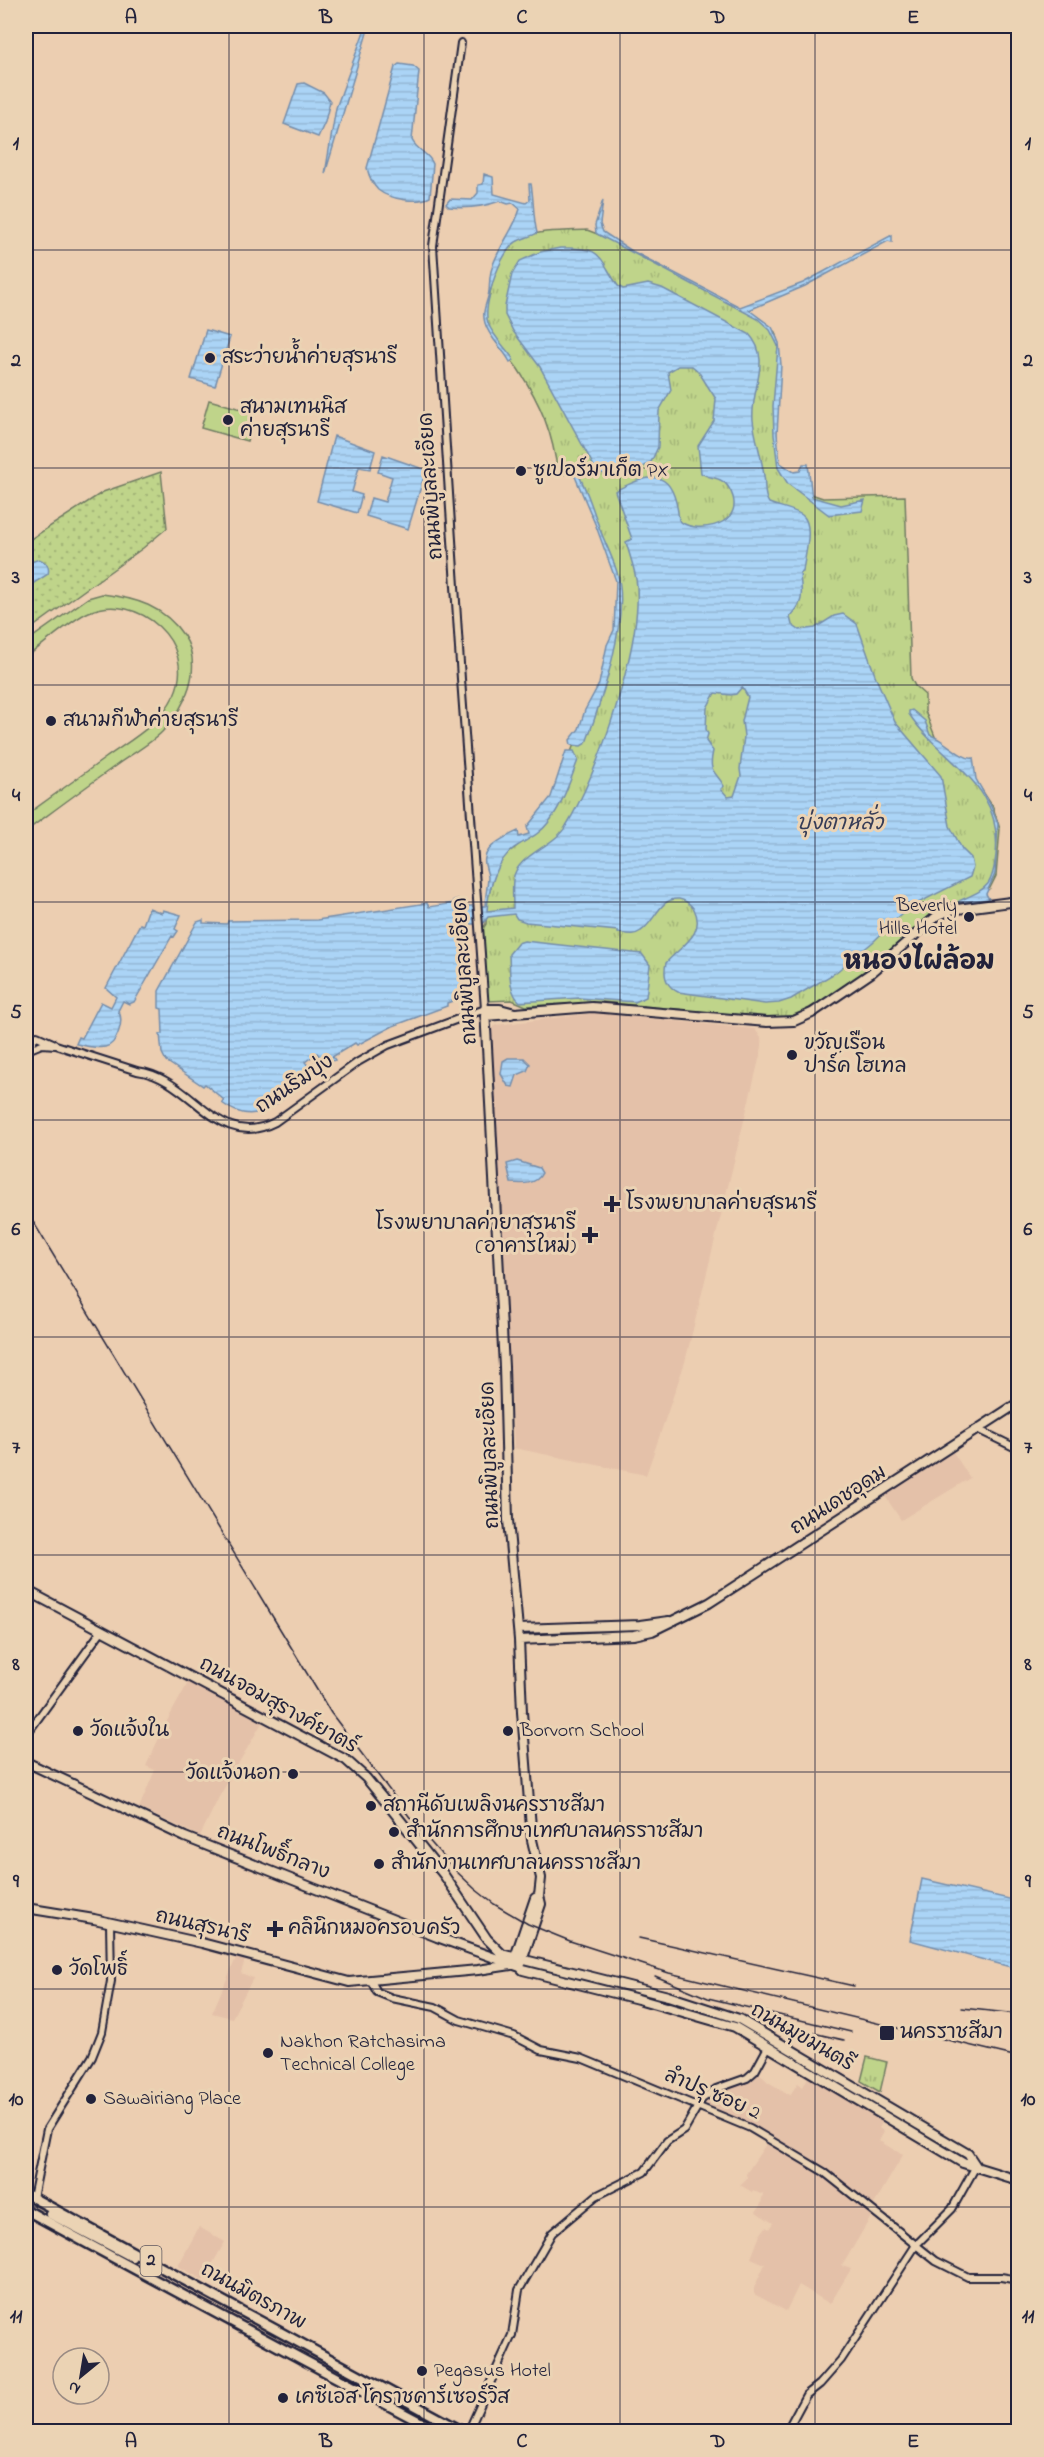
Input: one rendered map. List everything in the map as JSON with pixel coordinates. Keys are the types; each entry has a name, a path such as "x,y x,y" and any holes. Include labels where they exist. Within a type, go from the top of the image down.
{"highway":[{"name":"ถนนมิตรภาพ","path":"29,2196 223,2299 464,2432"},
{"name":"ถนนมิตรภาพ","path":"26,2210 267,2342 275,2343 439,2432"},
{"path":"50,2214 170,2277 223,2299"}],"main road":[{"name":"ถนนริมบุ่ง","path":"485,1012 500,1009 515,1013 592,1007 767,1022 794,1021 823,1006 871,973 937,916 950,910 1018,901"},
{"name":"ถนนพิบูลละเอียด","path":"485,1012 504,1367 508,1520 519,1640 532,1840 541,1878 538,1896 541,1904 517,1963"},
{"name":"ถนนเดชอุดม","path":"519,1640 608,1636 652,1631 725,1593 1018,1403"},
{"name":"ถนนจอมสุรางค์ยาตร์","path":"26,1590 346,1760 366,1778 444,1875 487,1939 498,1952 517,1963"},
{"name":"ถนนเดชอุดม","path":"518,1629 640,1625 673,1620"},
{"path":"607,1626 608,1636"},
{"name":"ถนนโพธิ์กลาง","path":"26,1762 185,1837 481,1954 517,1963"},
{"name":"ถนนสุรนารี","path":"26,1908 221,1947 340,1980 371,1981 478,1970 517,1963"},
{"path":"478,1970 487,1939"},
{"name":"ถนนมุขมนตรี","path":"517,1963 668,1996 739,2019 968,2154 976,2166"},
{"name":"ถนนมุขมนตรี","path":"517,1963 524,1970 536,1974 735,2027 963,2163 1018,2180"},
{"path":"664,2007 668,1996"},
{"path":"768,2047 770,2037"}],"street":[{"name":"ถนนพิบูลละเอียด","path":"461,44 433,246 460,679 485,1012"},
{"name":"ถนนริมบุ่ง","path":"26,1058 30,1049 42,1044 56,1045 137,1071 148,1072 182,1091 226,1125 250,1130 262,1129 358,1062 388,1045 485,1012"},
{"path":"979,1430 1018,1449"},
{"path":"26,1735 102,1630"},
{"path":"29,2196 47,2129 93,2057 102,2032 111,1980 110,1923"},
{"name":"ลำปรุ ซอย 2","path":"371,1981 377,1992 392,1998 435,2007 459,2020 514,2037 541,2050 581,2058 697,2108 750,2128 812,2164 936,2261 968,2277 1001,2277 1018,2280"},
{"path":"468,2432 512,2335 519,2290 552,2233 596,2196 644,2172 667,2141 684,2130 709,2093 747,2078 755,2071 768,2047"},
{"path":"786,2432 806,2395 820,2384 841,2360 916,2245 952,2209 976,2166"}],"shaded area":[{"name":"โรงพยาบาลค่ายสุรนารี","path":"594,1013 755,1029 761,1038 762,1047 685,1362 646,1475 514,1448 491,1029 496,1025"},
{"path":"953,1452 970,1478 901,1520 885,1496"},
{"path":"189,1681 263,1721 219,1797 200,1836 139,1808 155,1770 146,1766"},
{"path":"237,1956 245,1959 241,1973 253,1978 232,2018 212,2013"},
{"path":"758,2072 768,2082 790,2095 798,2083 803,2087 809,2075 884,2119 879,2128 884,2132 879,2141 903,2155 873,2206 817,2163 752,2124 700,2106 713,2094 750,2079"},
{"path":"768,2141 846,2192 872,2215 842,2266 851,2269 830,2304 799,2285 786,2311 754,2294 754,2288 765,2264 751,2258 760,2235 766,2227 769,2229 773,2223 756,2212 761,2204 763,2193 760,2194 753,2190 752,2192 740,2185 747,2178 746,2174"},
{"path":"199,2227 225,2242 203,2280 178,2266"}],"green space":[{"name":"บุ่งตาหลั่ว","path":"587,230 605,237 756,317 775,332 779,347 775,399 778,461 799,490 823,498 905,496 911,678 915,686 925,695 925,711 936,739 978,784 993,807 1000,829 996,876 990,888 981,895 933,913 880,959 838,991 796,1014 778,1019 602,1002 526,1006 512,1000 488,1001 482,930 486,924 487,901 496,868 504,856 545,824 574,744 583,743 613,642 619,602 618,586 611,558 575,473 558,475 545,419 518,369 489,330 486,310 497,268 504,253 513,243 536,233"},
{"name":"สนามเทนนิส ค่ายสุรนารี","path":"209,400 255,413 247,441 201,428"},
{"path":"161,472 167,528 143,548 26,632 26,542 103,492"},
{"path":"102,594 138,601 168,617 184,636 190,648 192,674 189,687 178,712 157,736 26,831 26,813 144,731 161,715 174,695 179,676 178,658 171,641 159,626 144,616 126,609 108,607 82,615 26,657 26,642 88,598"},
{"path":"867,2057 887,2062 880,2092 861,2081"}],"water":[{"path":"366,26 369,26 325,174 336,108"},
{"path":"399,64 413,66 419,71 412,140 433,164 430,197 418,200 403,200 378,190 367,168 395,67"},
{"path":"304,83 324,93 330,101 325,122 318,137 284,124 298,84"},
{"path":"484,174 493,177 494,194 526,203 530,200 529,184 532,190 537,233 516,242 504,256 494,280 488,305 488,323 512,357 513,360 510,362 490,333 484,314 492,268 520,209 513,203 500,201 469,208 449,207 446,204 450,199 472,200 478,193 478,185 483,184"},
{"path":"603,200 600,224 603,232 632,251 740,307 803,283 892,235 892,242 888,241 805,286 749,310 772,327 779,343 781,365 777,434 780,463 794,472 800,471 803,464 808,464 812,497 841,505 865,500 862,511 829,515 788,484 778,468 773,406 778,346 770,330 758,319 596,233 595,225"},
{"name":"บุ่งตาหลั่ว","path":"560,248 592,251 602,260 618,286 623,289 648,284 662,288 749,334 756,344 760,364 754,397 753,420 766,497 769,503 802,515 808,526 803,572 800,573 801,596 798,606 790,617 792,625 799,630 815,628 834,616 843,614 857,624 876,678 895,722 941,776 950,826 962,849 971,858 973,867 970,877 908,908 873,942 835,973 791,999 779,1003 765,1004 678,992 668,984 665,976 666,963 690,939 697,926 694,909 687,902 679,899 667,902 646,927 633,934 526,922 517,919 514,914 488,917 483,924 468,924 464,931 468,994 465,1000 459,1003 458,999 447,1003 447,1006 393,1026 357,1045 355,1043 319,1065 316,1062 321,1058 317,1053 305,1062 309,1067 314,1063 318,1068 333,1057 335,1060 307,1078 305,1082 266,1110 245,1114 222,1103 224,1100 205,1084 203,1086 166,1061 162,1053 160,1034 163,1034 162,1009 159,1008 159,991 197,922 203,920 203,923 227,924 228,921 317,920 427,903 429,907 454,903 454,900 458,899 462,906 485,906 488,877 485,858 489,849 518,831 519,837 529,834 527,827 551,797 566,751 574,751 578,760 553,816 541,831 508,853 494,876 487,911 513,908 513,880 516,871 528,857 553,840 566,826 604,744 625,676 632,642 637,587 626,542 632,539 615,491 641,480 660,479 667,483 673,491 679,520 694,527 723,522 730,516 734,507 733,497 726,484 701,473 698,446 714,421 716,399 698,371 692,366 678,366 668,372 671,390 659,411 658,447 651,462 624,475 603,474 596,470 540,367 513,331 505,315 512,274 520,261 540,252","holes":["742,687 748,697 742,721 744,736 741,776 734,796 728,797 721,789 724,786 713,771 711,764 713,751 706,741 707,708 715,693 736,694"]},
{"name":"สระว่ายนํ้าค่ายสุรนารี","path":"206,330 230,337 215,386 191,379"},
{"path":"334,436 375,451 370,469 359,467 352,492 362,495 357,513 317,501"},
{"path":"383,455 426,470 408,529 366,516 371,498 385,502 392,477 378,472"},
{"path":"572,463 584,486 614,564 619,579 621,604 619,624 605,687 586,743 581,746 571,745 570,740 579,729 585,710 599,684 607,645 614,630 616,581 571,467"},
{"path":"39,559 47,565 48,574 29,586 32,598 26,607 26,564"},
{"path":"912,710 925,721 930,735 964,756 973,758 976,779 998,824 995,874 986,894 989,899 959,903 982,889 990,881 996,855 996,830 990,809 981,791 968,776 923,732 909,714"},
{"path":"149,908 162,913 163,910 181,915 175,929 178,931 174,937 172,936 134,1002 129,1004 123,1001 118,1011 121,1020 119,1032 113,1042 105,1047 76,1044 79,1037 82,1038 101,1002 111,1007 116,997 106,988 140,924 143,925"},
{"path":"524,941 642,954 650,965 646,997 635,1002 579,998 520,1002 513,992 509,954 518,943"},
{"path":"508,1058 524,1058 530,1064 527,1071 517,1075 513,1087 508,1086 501,1074 503,1061"},
{"path":"517,1161 539,1168 542,1173 533,1182 511,1183 507,1164"},
{"path":"922,1879 1018,1901 1018,1969 910,1940"}],"tunnel":[{"path":"26,2200 50,2214"}],"railway":[{"path":"26,1210 331,1713 418,1828 475,1889 494,1904 528,1924 570,1941 669,1973 1018,2057"},
{"path":"639,1938 854,1986"},
{"path":"655,1976 708,1998 851,2032"},
{"path":"962,2008 1018,2014"},
{"path":"770,2019 791,2028 844,2040"}],"place":[{"name":"สระว่ายนํ้าค่ายสุรนารี","path":"210,358"},
{"name":"สนามเทนนิส ค่ายสุรนารี","path":"228,420"},
{"name":"ซูเปอร์มาเก็ต PX","path":"521,471"},
{"name":"สนามกีฬาค่ายสุรนารี","path":"51,721"},
{"name":"Beverly Hills Hotel","path":"969,917"},
{"name":"ขวัญเรือน ปาร์ค โฮเทล","path":"792,1055"},
{"name":"โรงพยาบาลค่ายสุรนารี","path":"612,1204"},
{"name":"โรงพยาบาลค่ายาสุรนารี (อาคารใหม่)","path":"590,1235"},
{"name":"วัดแจ้งใน","path":"78,1731"},
{"name":"Borvorn School","path":"508,1731"},
{"name":"วัดแจ้งนอก","path":"293,1774"},
{"name":"สถานีดับเพลิงนครราชสีมา","path":"371,1806"},
{"name":"สำนักการศึกษาเทศบาลนครราชสีมา","path":"394,1832"},
{"name":"สำนักงานเทศบาลนครราชสีมา","path":"379,1864"},
{"name":"คลินิกหมอครอบครัว","path":"275,1929"},
{"name":"วัดโพธิ์","path":"57,1970"},
{"name":"นครราชสีมา","path":"887,2033"},
{"name":"Nakhon Ratchasima Technical College","path":"268,2053"},
{"name":"Sawairiang Place","path":"91,2099"},
{"name":"Pegasus Hotel","path":"422,2371"},
{"name":"เคซีเอส โคราชคาร์เซอร์วิส","path":"283,2398"}],"district":[{"name":"หนองไผ่ล้อม","path":"919,963"}]}
